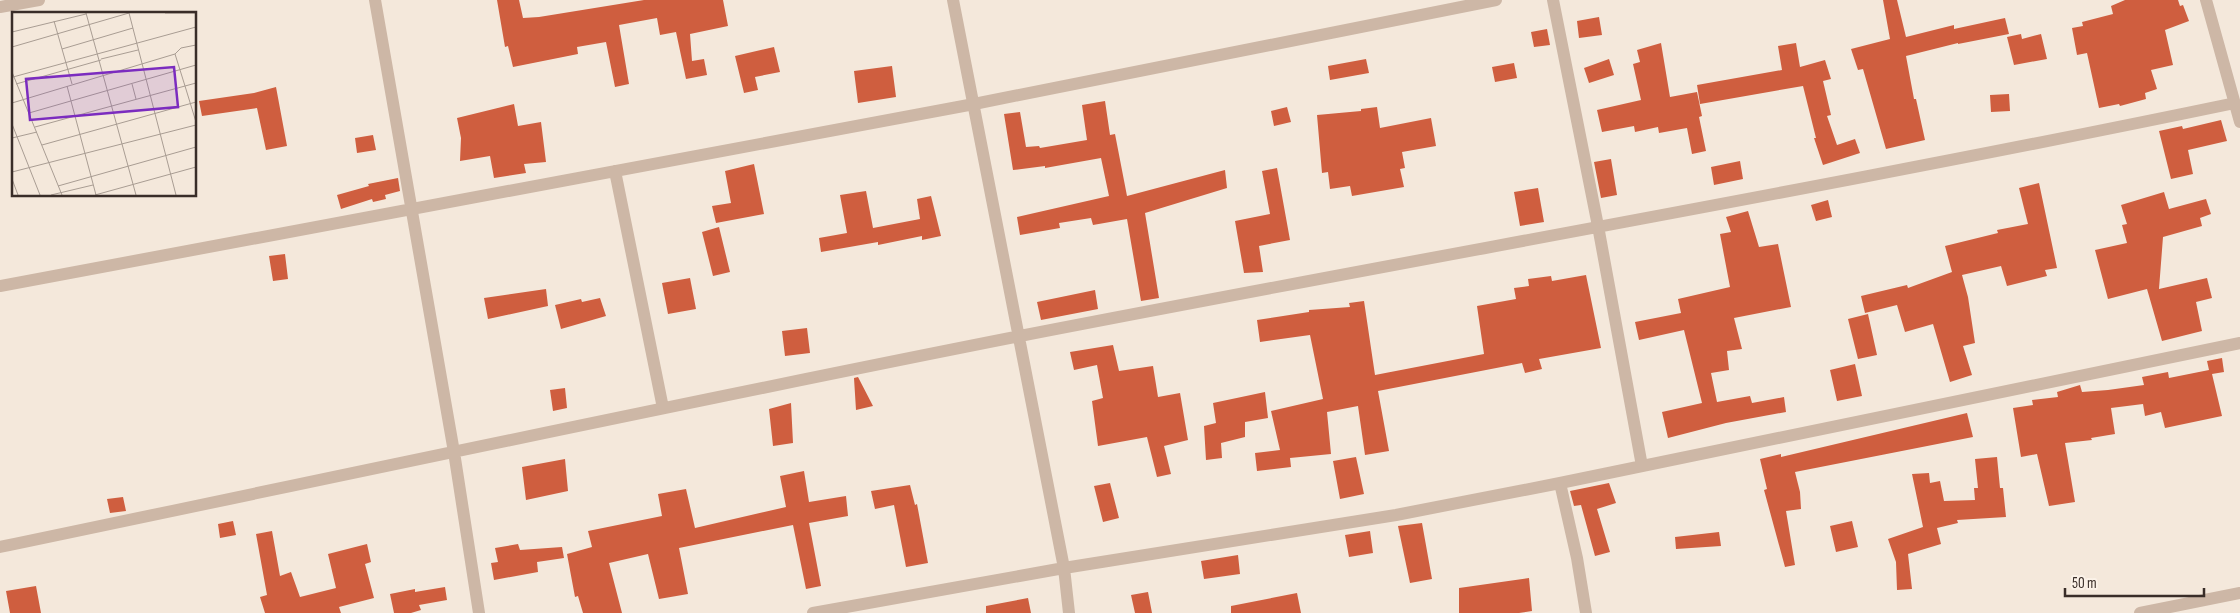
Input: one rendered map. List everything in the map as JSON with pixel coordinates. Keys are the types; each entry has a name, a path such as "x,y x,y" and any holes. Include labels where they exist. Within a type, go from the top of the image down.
{"street":[{"path":"0,7 39,0"},
{"path":"376,0 454,452 479,613"},
{"path":"953,0 1064,568 1069,613"},
{"path":"0,286 974,104 1496,0"},
{"path":"1553,0 1598,226 1642,466"},
{"path":"2206,0 2240,122"},
{"path":"0,547 663,408 1020,336 1598,226 2001,152 2235,103"},
{"path":"616,171 663,408"},
{"path":"814,613 1064,568 1396,515 2240,343"},
{"path":"1560,483 1577,558 1586,613"},
{"path":"2140,613 2240,594"}],"building":[{"path":"497,0 519,0 523,18 644,0 723,0 728,26 690,34 692,61 704,59 707,75 686,79 676,32 660,35 657,18 619,25 629,84 615,87 606,42 577,47 578,54 513,67 508,46 505,47"},
{"path":"1883,0 1897,0 1906,37 1954,25 1954,29 2005,18 2009,34 1958,43 1906,56 1914,99 1916,99 1925,140 1886,149 1863,69 1858,70 1851,49 1890,39"},
{"path":"2125,0 2178,0 2180,6 2183,5 2189,21 2165,30 2173,65 2151,70 2157,89 2145,93 2146,99 2120,106 2119,104 2099,108 2087,53 2077,55 2072,28 2083,26 2082,22 2113,14 2111,6"},
{"path":"1599,17 1602,35 1579,38 1577,21"},
{"path":"1547,29 1550,45 1534,47 1531,32"},
{"path":"2021,34 2022,39 2041,34 2047,59 2014,65 2007,37"},
{"path":"1661,43 1670,97 1697,92 1702,116 1699,117 1706,151 1692,154 1687,128 1659,133 1658,127 1635,132 1634,126 1602,132 1597,110 1641,100 1633,64 1640,62 1637,50"},
{"path":"1796,43 1800,67 1825,60 1831,79 1823,81 1831,115 1827,116 1837,145 1855,139 1860,153 1823,165 1814,138 1816,138 1803,86 1700,104 1697,85 1782,70 1778,46"},
{"path":"774,47 780,72 755,77 758,90 744,93 735,56"},
{"path":"1366,59 1369,73 1330,80 1328,66"},
{"path":"1609,59 1614,75 1589,83 1584,68"},
{"path":"1514,63 1517,78 1495,82 1492,67"},
{"path":"892,66 896,97 858,103 854,71"},
{"path":"276,87 287,146 266,150 257,108 202,116 199,101 254,93"},
{"path":"2009,94 2010,111 1991,112 1990,95"},
{"path":"1105,101 1110,135 1115,134 1127,196 1225,170 1227,188 1145,213 1159,298 1141,301 1127,219 1093,225 1091,218 1059,223 1060,228 1020,235 1017,217 1109,196 1101,158 1045,168 1045,166 1013,170 1004,114 1020,112 1026,147 1039,146 1040,148 1087,140 1082,105"},
{"path":"514,104 518,126 541,122 546,162 524,164 526,173 494,178 490,156 460,161 461,138 457,118"},
{"path":"1287,107 1291,122 1274,126 1271,111"},
{"path":"1377,107 1380,128 1431,118 1436,146 1402,152 1405,168 1400,169 1404,187 1352,196 1350,186 1330,189 1328,172 1322,173 1317,115 1361,111 1361,109"},
{"path":"2221,120 2227,141 2188,150 2193,174 2171,179 2159,131 2182,126 2183,129"},
{"path":"373,135 376,150 357,153 355,138"},
{"path":"1611,159 1617,195 1601,198 1594,162"},
{"path":"1740,161 1743,179 1714,185 1711,167"},
{"path":"754,164 764,214 716,223 712,206 731,203 725,171"},
{"path":"1277,168 1290,240 1259,246 1263,272 1244,273 1235,221 1270,214 1262,171"},
{"path":"398,178 400,191 385,195 386,199 373,202 372,199 341,209 337,195 369,186 368,184"},
{"path":"2039,183 2057,268 2045,270 2047,276 2007,286 2001,266 1962,275 1968,297 1975,343 1963,346 1972,375 1950,382 1933,324 1905,332 1897,305 1865,313 1861,296 1907,285 1908,288 1952,272 1945,246 1998,233 1997,230 2028,224 2019,188"},
{"path":"1538,188 1544,222 1520,226 1514,192"},
{"path":"866,191 873,228 920,219 917,199 931,196 941,236 922,240 922,236 878,245 878,242 821,252 819,238 847,233 840,195"},
{"path":"2164,192 2169,209 2206,199 2211,214 2200,218 2202,226 2163,237 2159,289 2207,278 2212,298 2196,302 2202,331 2162,341 2147,289 2108,299 2095,250 2127,243 2122,225 2127,224 2121,205"},
{"path":"1828,200 1832,217 1816,221 1811,205"},
{"path":"1748,211 1759,247 1778,244 1791,307 1734,318 1742,349 1727,351 1729,370 1711,373 1717,402 1750,396 1752,403 1784,397 1786,412 1726,423 1668,438 1662,412 1702,403 1684,330 1639,340 1635,322 1681,313 1678,299 1730,287 1720,234 1731,232 1726,217"},
{"path":"719,227 730,272 713,276 702,232"},
{"path":"285,254 288,279 273,281 269,256"},
{"path":"1586,275 1601,348 1539,359 1542,369 1525,373 1522,363 1378,391 1389,451 1365,455 1358,406 1327,412 1331,454 1290,458 1291,467 1257,471 1255,453 1280,450 1271,411 1323,399 1310,335 1260,342 1257,320 1309,312 1309,310 1350,307 1349,303 1364,301 1375,375 1484,354 1477,306 1516,299 1514,288 1529,286 1528,279 1551,276 1552,281"},
{"path":"690,278 696,309 668,314 662,283"},
{"path":"546,289 548,306 488,319 484,298"},
{"path":"1095,290 1098,309 1041,320 1037,302"},
{"path":"600,298 606,316 561,329 555,305 581,299 582,302"},
{"path":"1868,314 1877,355 1858,359 1848,319"},
{"path":"807,328 810,353 785,356 782,331"},
{"path":"1113,345 1119,371 1153,366 1158,397 1180,393 1188,440 1164,446 1171,474 1157,477 1147,437 1098,446 1092,401 1103,398 1097,365 1074,370 1070,352"},
{"path":"2222,358 2224,372 2212,374 2222,416 2165,428 2161,412 2145,416 2143,404 2111,408 2115,434 2091,438 2092,440 2065,443 2075,502 2049,506 2037,454 2021,457 2013,408 2033,405 2032,400 2058,397 2057,392 2080,385 2082,392 2108,390 2144,385 2142,377 2168,372 2169,378 2209,370 2207,361"},
{"path":"1855,364 1862,396 1837,401 1830,370"},
{"path":"858,377 873,406 856,410 854,378"},
{"path":"565,388 567,408 553,411 550,390"},
{"path":"1265,392 1268,418 1245,422 1245,437 1221,443 1222,458 1206,460 1204,426 1216,423 1213,403"},
{"path":"791,403 793,443 773,446 769,409"},
{"path":"1967,413 1973,437 1795,472 1800,492 1801,509 1786,511 1795,565 1785,567 1764,490 1767,489 1760,459 1781,454 1781,457"},
{"path":"1356,457 1364,494 1340,499 1333,461"},
{"path":"1997,457 2000,488 2003,488 2006,517 1957,520 1958,523 1937,528 1941,544 1908,554 1912,589 1897,590 1896,562 1888,539 1923,527 1912,474 1929,473 1930,483 1940,481 1944,501 1975,500 1974,488 1978,488 1975,459"},
{"path":"565,459 568,491 526,500 522,467"},
{"path":"804,471 809,502 846,496 848,516 809,523 821,586 806,589 793,525 679,548 688,594 659,599 648,554 609,563 622,613 583,613 578,596 575,597 567,554 592,547 588,531 662,516 658,494 686,489 695,528 786,507 780,476"},
{"path":"1110,483 1119,518 1103,522 1094,486"},
{"path":"1609,483 1616,503 1597,509 1610,552 1595,556 1581,505 1574,506 1570,491"},
{"path":"910,485 915,505 917,504 928,563 906,567 894,505 875,509 871,491"},
{"path":"123,497 126,511 110,513 107,499"},
{"path":"233,521 236,535 220,538 218,524"},
{"path":"1852,521 1858,547 1836,552 1830,526"},
{"path":"1422,523 1432,579 1410,583 1398,526"},
{"path":"272,531 280,576 291,572 300,597 336,588 328,554 367,544 371,562 365,564 374,598 339,607 341,613 265,613 260,597 267,595 256,534"},
{"path":"1370,531 1373,553 1349,557 1345,535"},
{"path":"1719,532 1721,546 1676,549 1675,537"},
{"path":"518,544 520,550 562,547 564,558 537,562 538,572 494,580 491,563 498,562 495,548"},
{"path":"1238,555 1240,574 1204,579 1201,561"},
{"path":"1529,578 1532,611 1519,613 1459,613 1459,588"},
{"path":"36,586 41,613 10,613 6,591"},
{"path":"445,587 447,600 419,605 421,610 411,613 394,613 390,594 415,589 415,592"},
{"path":"1148,592 1152,613 1135,613 1131,595"},
{"path":"1297,593 1301,613 1231,613 1231,606"},
{"path":"1028,598 1031,613 986,613 986,606"}]}
